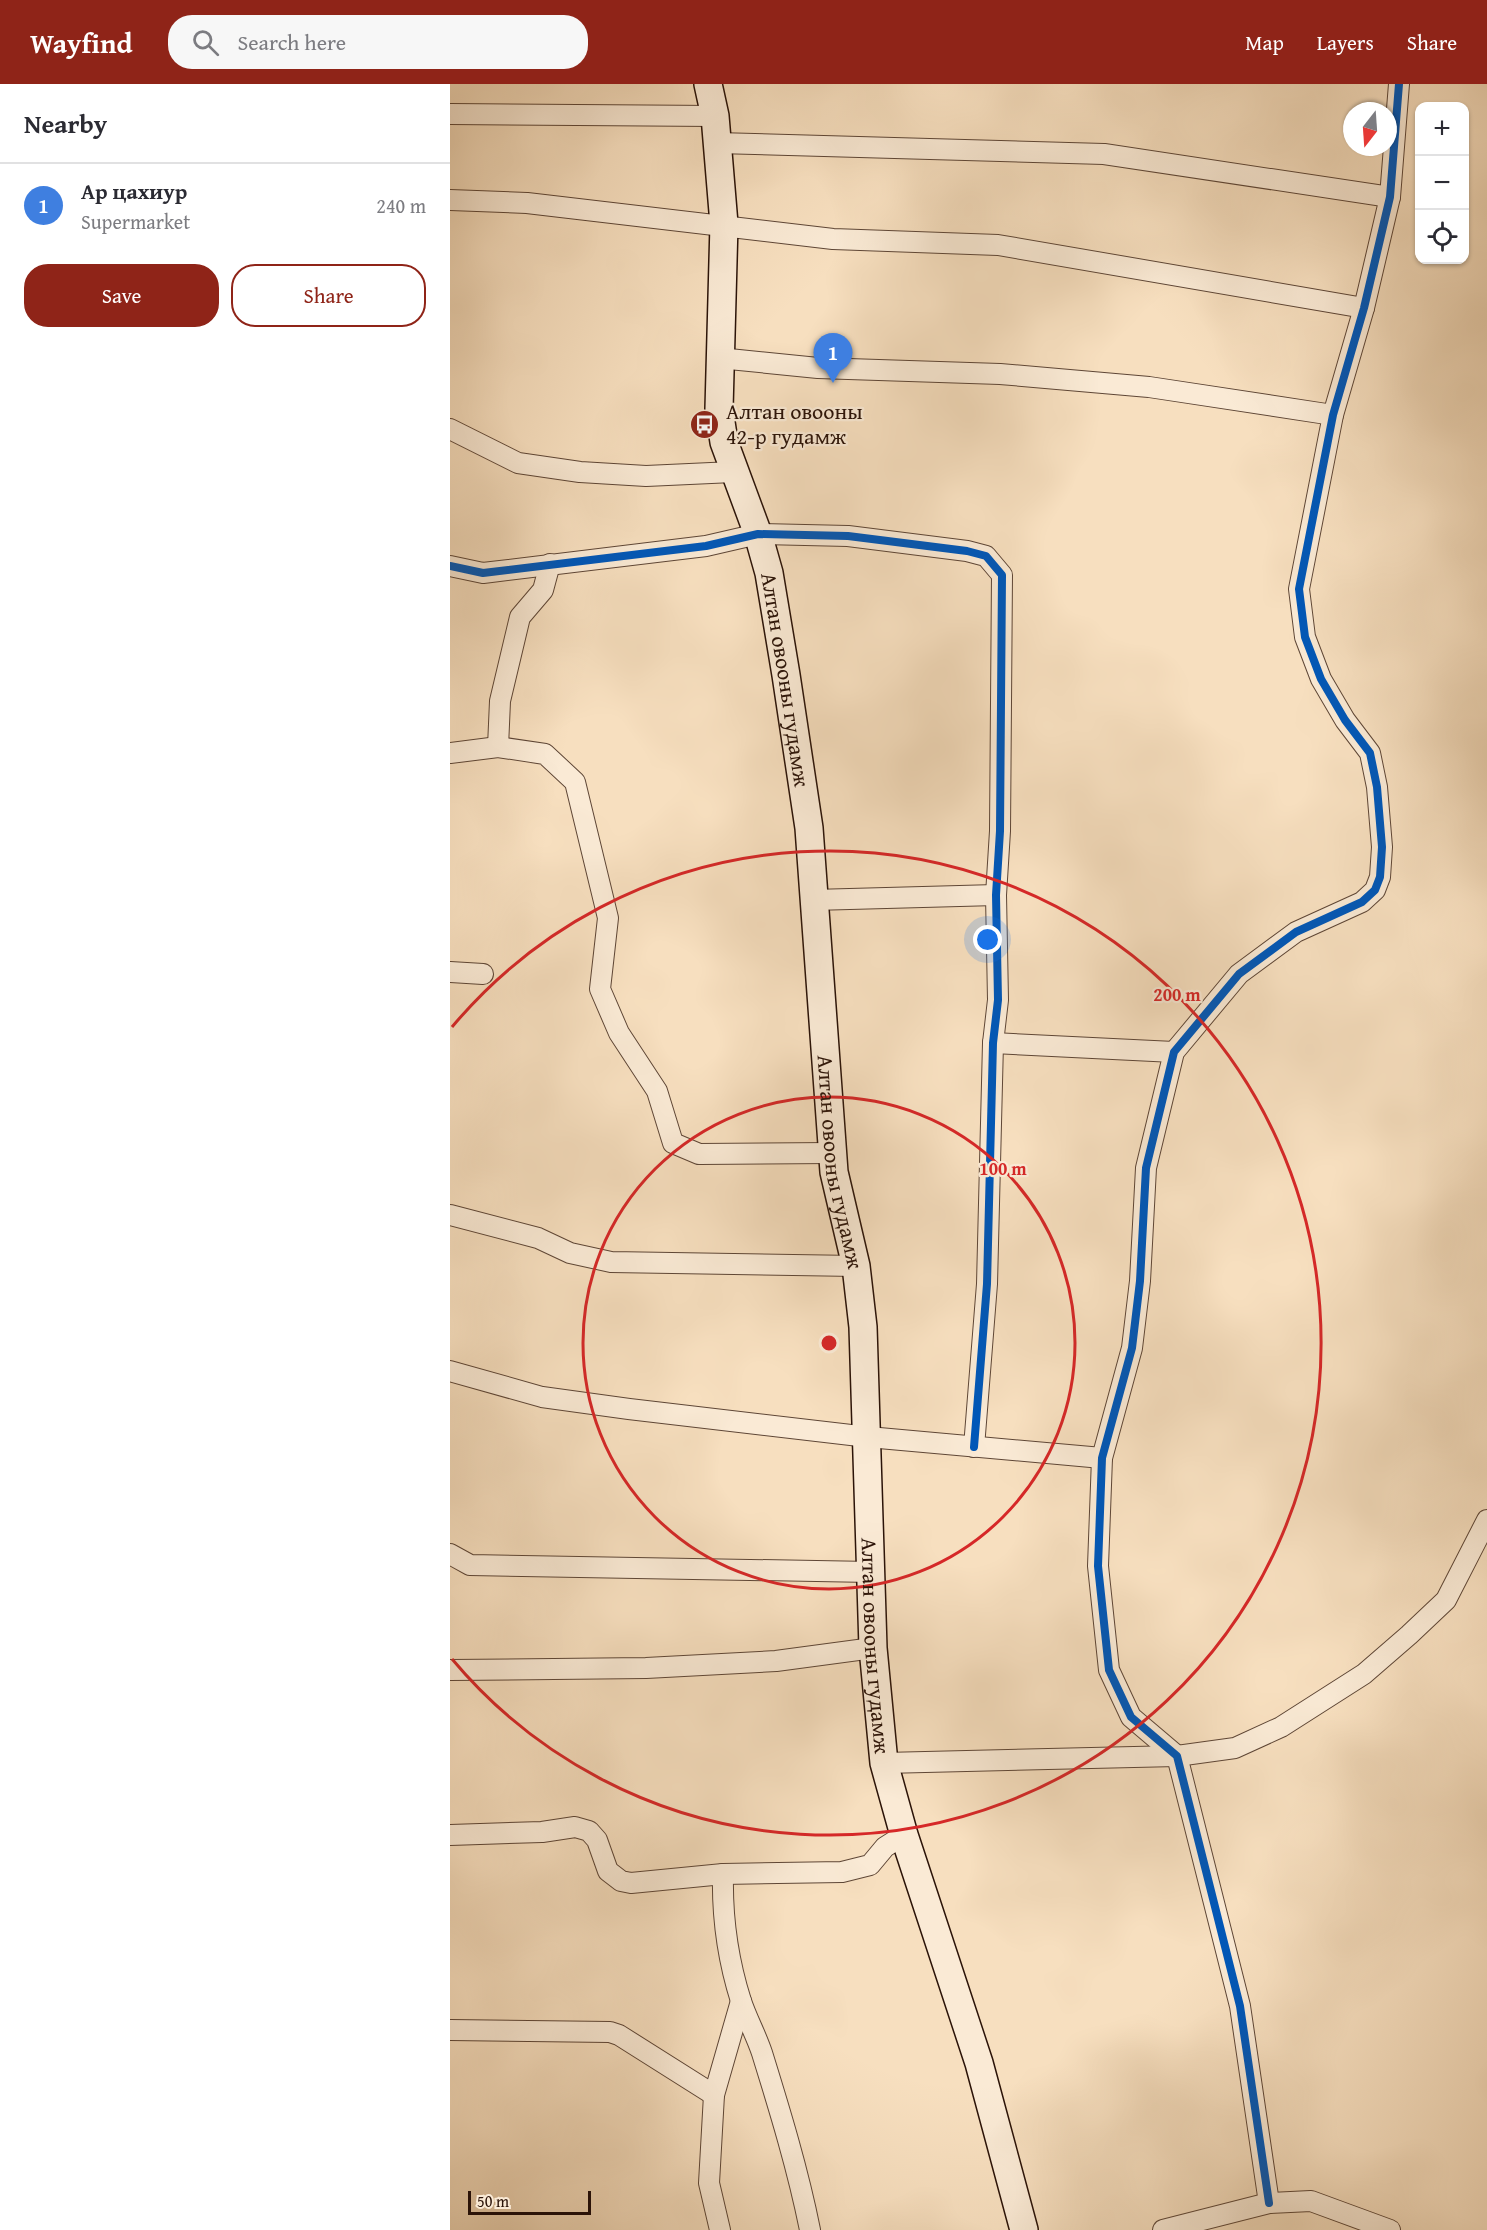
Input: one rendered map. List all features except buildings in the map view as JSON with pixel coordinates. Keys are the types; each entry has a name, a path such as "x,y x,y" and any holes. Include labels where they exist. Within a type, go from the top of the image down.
{"main road":[{"name":"Алтан овооны гудамж","path":"708,84 715,116 724,224 719,409 724,442 770,573 809,828 834,1172 856,1266 868,1437 873,1648 884,1763 904,1835 979,2064 1024,2230"}],"street":[{"path":"1269,2203 1240,2006 1177,1756 1131,1717 1109,1670 1098,1566 1102,1458 1132,1348 1140,1281 1146,1168 1174,1052 1239,974 1296,932 1362,902 1375,890 1380,877 1382,847 1377,787 1370,753 1345,720 1321,679 1305,637 1299,589 1333,416 1364,308 1390,197 1399,84"},
{"path":"450,114 715,116"},
{"path":"717,143 1104,154 1390,197"},
{"path":"450,200 526,203 724,224 833,239 998,245 1364,308"},
{"path":"719,358 840,370 1000,374 1149,387 1333,416"},
{"path":"450,429 518,463 580,472 646,476 734,472"},
{"path":"450,566 483,573 706,546 758,534 848,536 967,551 986,556 1002,574 1000,831 996,895 998,1000 993,1043 987,1284 974,1447"},
{"path":"498,747 500,701 520,617 543,590 550,564"},
{"path":"450,753 498,747 545,754 575,782 608,918 600,989 619,1032 657,1091 673,1143 699,1154 832,1153"},
{"path":"813,900 996,895"},
{"path":"450,972 483,974"},
{"path":"993,1043 1174,1052"},
{"path":"450,1215 538,1238 570,1253 611,1262 856,1266"},
{"path":"450,1371 542,1397 868,1437 1102,1458"},
{"path":"884,1763 1177,1756 1235,1748 1281,1727 1364,1674 1446,1600 1487,1520"},
{"path":"450,1554 470,1565 871,1572"},
{"path":"450,1670 646,1668 776,1661 873,1648"},
{"path":"450,1835 542,1832 575,1827 589,1831 597,1840 608,1871 621,1881 631,1884 723,1874 842,1872 870,1865 885,1847 904,1835"},
{"path":"723,1874 728,1950 741,2001 761,2050 804,2195 810,2230"},
{"path":"720,2230 709,2183 714,2095 741,2001"},
{"path":"450,2030 610,2032 619,2035 714,2095"},
{"path":"1163,2230 1191,2227 1269,2203 1311,2201 1390,2230"}],"cycle path":[{"path":"1269,2203 1240,2006 1177,1756 1131,1717 1109,1670 1098,1566 1102,1458 1132,1348 1140,1281 1146,1168 1174,1052 1239,974 1296,932 1362,902 1375,890 1380,877 1382,847 1377,787 1370,753 1345,720 1321,679 1305,637 1299,589 1333,415 1364,308 1390,197 1399,84"},
{"path":"450,566 483,573 706,546 758,534 848,536 967,551 986,556 1002,575 1000,831 996,895 998,1000 993,1043 987,1284 974,1447"}],"place":[{"name":"Ар цахиур","path":"833,383"},
{"name":"Алтан овооны 42-р гудамж","path":"705,424"}]}
